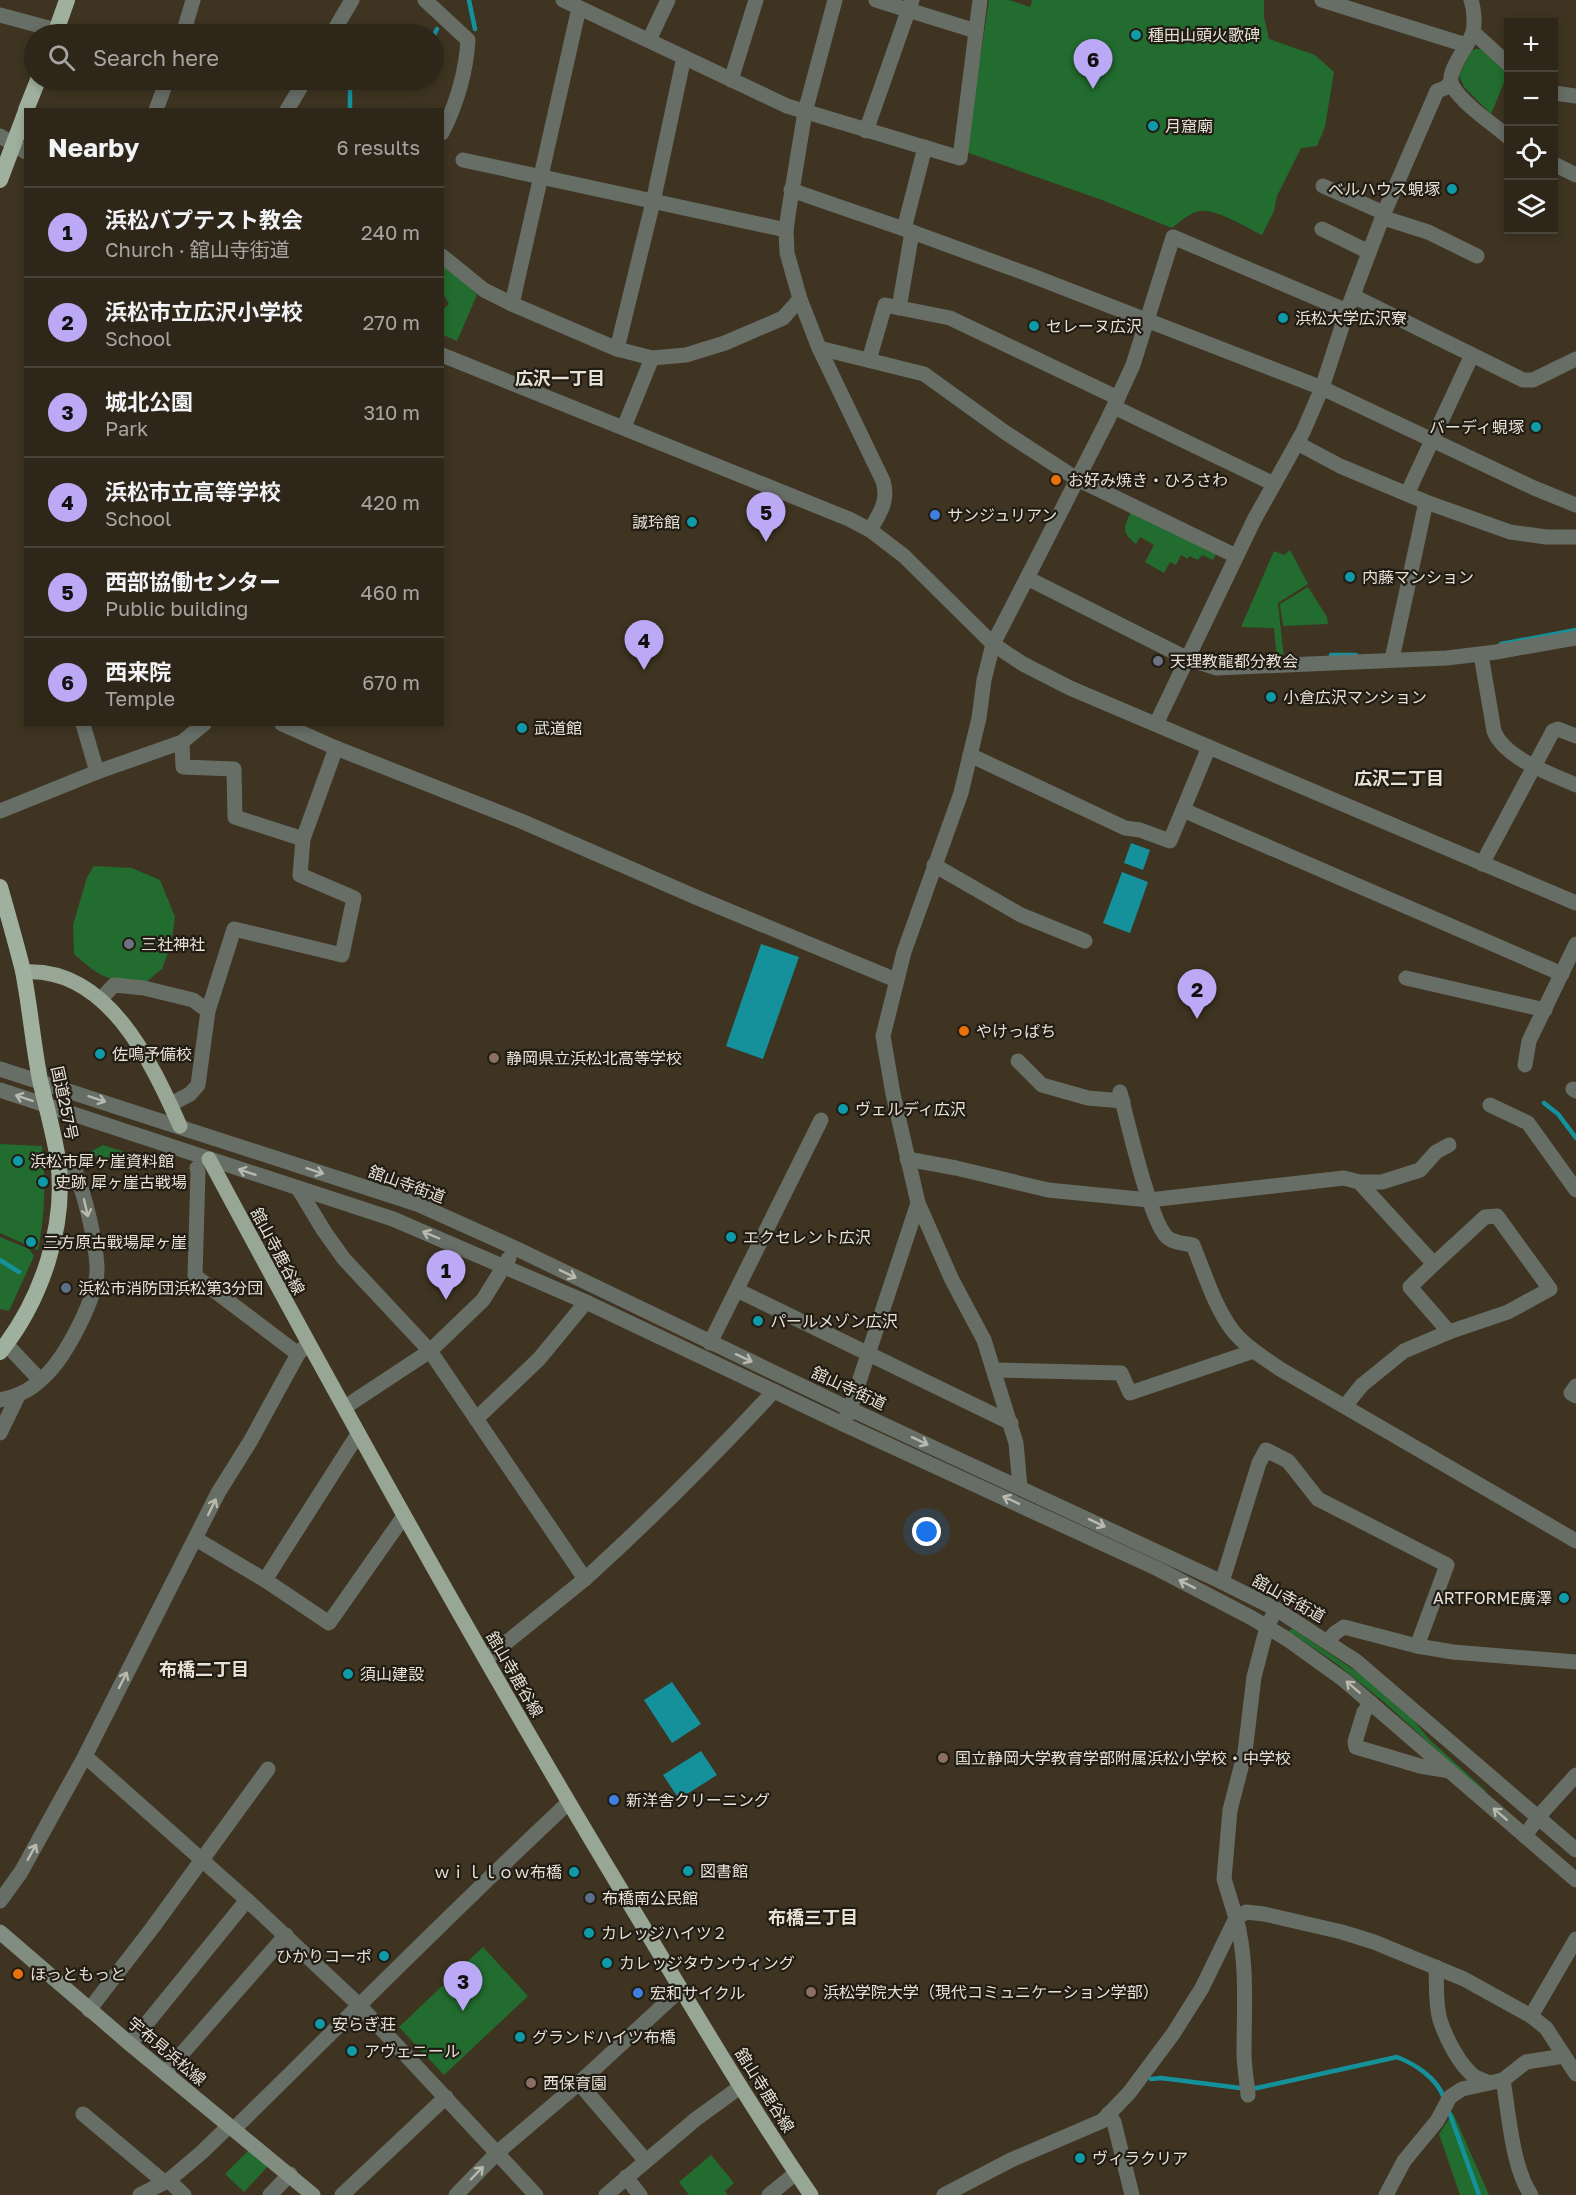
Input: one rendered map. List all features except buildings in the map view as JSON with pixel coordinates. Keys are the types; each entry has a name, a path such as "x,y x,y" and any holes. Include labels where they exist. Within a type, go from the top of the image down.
{"highway":[{"path":"63,24 67,0"},
{"path":"27,108 34,90"},
{"path":"0,180 24,115"},
{"name":"国道257号","path":"0,887 23,972 41,1082 48,1106 58,1163 55,1239 40,1286 15,1333 3,1348"}],"main road":[{"path":"23,972 40,970 76,982 101,999 122,1022 148,1062 180,1126"},
{"name":"舘山寺鹿谷線","path":"203,1164 303,1349 345,1407 404,1516 568,1803 740,2087 811,2195"},
{"name":"宇布見浜松線","path":"0,1932 89,2010 313,2195"}],"street":[{"path":"186,24 193,0"},
{"path":"338,24 352,0"},
{"path":"425,0 468,40 466,64 460,87 444,128"},
{"path":"563,0 774,101 960,158 980,0"},
{"path":"649,40 668,0"},
{"path":"731,80 756,0"},
{"path":"835,0 805,112 786,230 788,253 800,299 837,389 887,492 884,504 870,530"},
{"path":"876,0 910,5 976,31"},
{"path":"1322,0 1469,39 1504,61"},
{"path":"1156,724 1236,556 1297,443 1322,388 1347,311 1384,216 1437,91 1445,88 1450,82 1453,70 1469,39 1474,10 1472,0"},
{"path":"866,131 910,5"},
{"path":"512,304 579,8"},
{"path":"0,15 30,24"},
{"path":"617,349 653,202 684,57"},
{"path":"1450,82 1452,87 1473,108 1504,133"},
{"path":"157,108 163,90"},
{"path":"288,108 299,90"},
{"path":"1558,94 1576,96"},
{"path":"899,308 908,230 925,147"},
{"path":"462,160 786,230"},
{"path":"1558,166 1576,175"},
{"path":"1323,186 1384,216 1428,232 1477,256"},
{"path":"791,190 908,230 1322,388 1534,488 1576,505"},
{"path":"1322,229 1369,252"},
{"path":"1020,1487 1016,1443 995,1370 984,1340 952,1280 918,1203 907,1159 883,1036 896,980 961,793 993,644 1133,365 1173,237 1347,311"},
{"path":"444,258 484,290 512,304 617,349 652,358 686,355 725,343 783,318 800,299"},
{"path":"1353,296 1523,380 1528,381 1576,359"},
{"path":"869,360 885,305 950,318 1274,484"},
{"path":"819,348 924,374 1006,433 1077,479 1236,556"},
{"path":"1407,494 1472,355"},
{"path":"444,356 809,502 870,530 910,562 993,644 1023,664 1070,688 1576,903"},
{"path":"624,427 652,358"},
{"path":"1297,443 1340,466 1426,502 1510,532 1546,537 1576,537"},
{"path":"1392,659 1426,502"},
{"path":"1027,578 1188,659 1217,668 1447,658 1481,655 1576,638"},
{"path":"1481,655 1496,736 1503,747 1534,766 1576,785"},
{"path":"84,726 97,772"},
{"path":"0,811 97,772 182,742 202,726"},
{"path":"286,726 511,817 687,894 896,980"},
{"path":"1482,864 1555,729 1576,736"},
{"path":"182,742 183,766 234,769 235,817 303,839"},
{"path":"970,755 1125,828 1140,830 1170,841 1209,747"},
{"path":"171,1104 190,1094 198,1085 208,1011 234,929 342,956 354,898 300,875 303,839 336,748"},
{"path":"1183,810 1562,974"},
{"path":"934,866 1022,915 1085,942"},
{"path":"1525,1065 1529,1041 1576,944"},
{"path":"1406,978 1545,1010"},
{"path":"101,999 114,985 144,988 193,1000 208,1011"},
{"path":"1018,1061 1042,1085 1089,1098 1121,1097 1149,1200 1164,1235 1171,1241 1193,1245 1222,1314 1233,1331 1254,1351 1280,1370 1576,1541"},
{"name":"舘山寺街道","path":"0,1069 417,1204 515,1248 710,1343 1222,1582 1276,1609 1356,1661 1576,1850"},
{"path":"0,1090 203,1164 298,1188 393,1219 586,1302 1147,1564 1267,1627 1344,1680 1576,1880"},
{"path":"1490,1105 1528,1123 1576,1190"},
{"path":"710,1343 821,1120"},
{"path":"907,1159 1048,1190 1149,1200 1344,1178 1359,1182 1383,1182 1420,1170 1436,1152 1449,1145"},
{"path":"0,1400 18,1396 40,1380 75,1333 90,1302 98,1268 81,1184 74,1168 58,1163"},
{"path":"0,1901 21,1872 85,1756 218,1493 303,1349 195,1276 198,1172 203,1164"},
{"path":"1359,1182 1434,1264"},
{"path":"298,1188 344,1259 430,1351 585,1579"},
{"path":"843,1424 850,1409 918,1203"},
{"path":"1345,1406 1362,1385 1404,1351 1449,1332 1508,1312 1550,1289 1497,1216 1485,1217 1410,1287 1449,1332"},
{"path":"345,1407 430,1351 483,1300 515,1248"},
{"path":"737,1290 1011,1423"},
{"path":"476,1419 539,1359 586,1302"},
{"path":"3,1348 40,1380"},
{"path":"995,1370 1121,1373 1130,1393 1254,1351"},
{"path":"1576,1386 1571,1393 1576,1396"},
{"path":"486,1659 585,1579 635,1534 707,1464 774,1391"},
{"path":"0,1433 18,1396"},
{"path":"265,1580 358,1434"},
{"path":"1222,1582 1259,1462 1266,1450 1288,1461 1317,1499 1448,1565 1417,1646"},
{"path":"196,1539 265,1580 329,1623 404,1516"},
{"path":"1248,2091 1244,2055 1245,2010 1240,1934 1224,1879 1230,1810 1245,1752 1254,1677 1267,1627 1276,1609"},
{"path":"1328,1641 1344,1627 1417,1646 1453,1652 1576,1662"},
{"path":"1371,1703 1364,1712 1355,1742 1356,1747 1420,1766 1450,1771"},
{"path":"85,1756 286,1935 360,2006 536,2195"},
{"path":"89,2010 153,1928 268,1769"},
{"path":"1526,1836 1539,1816 1576,1775"},
{"path":"140,2195 166,2181 232,2128 360,2006 464,1900 568,1803"},
{"path":"130,2044 247,1900"},
{"path":"944,2195 1011,2160 1102,2121 1129,2093 1173,2034 1202,1988 1236,1918 1246,1912 1342,1932 1436,1967 1464,1980 1531,2016 1546,2028 1575,2070"},
{"path":"165,2073 286,1935"},
{"path":"1531,2016 1576,1939"},
{"path":"1436,1967 1440,2019 1450,2042 1462,2062 1475,2077 1496,2081"},
{"path":"456,2195 498,2152 579,2083 681,1989"},
{"path":"1386,2195 1408,2155 1437,2121 1450,2097 1462,2089 1496,2081 1526,2062 1564,2056"},
{"path":"1496,2081 1519,2170 1531,2195"},
{"path":"579,2083 645,2161"},
{"path":"606,2195 696,2119 740,2087"},
{"path":"342,2195 446,2097"},
{"path":"83,2114 184,2195"},
{"path":"1108,2114 1114,2122 1132,2195"},
{"path":"769,2195 796,2173"},
{"path":"270,2195 290,2174"},
{"path":"626,2177 640,2195"}],"green space":[{"path":"989,0 1009,0 1030,7 1032,0 1264,0 1264,17 1269,39 1315,55 1334,72 1325,127 1317,146 1301,148 1277,196 1274,211 1262,235 1231,219 1206,211 1192,214 1172,228 1102,200 966,152"},
{"path":"1480,49 1504,70 1504,83 1491,114 1464,87 1459,75 1472,50"},
{"path":"444,262 477,295 457,341 444,335 444,308 449,304 444,295"},
{"path":"1132,510 1217,552 1213,560 1202,555 1198,560 1189,556 1188,559 1181,555 1176,565 1170,562 1164,573 1145,562 1154,545 1140,537 1136,544 1128,536 1125,528"},
{"path":"1290,550 1308,584 1278,603 1284,659 1277,659 1274,628 1241,627 1274,551 1284,555"},
{"path":"1308,587 1327,617 1328,624 1283,626 1280,604"},
{"path":"94,866 132,868 160,880 175,917 171,945 162,969 146,982 106,977 74,954 73,925 87,877"},
{"path":"0,1144 42,1146 44,1198 38,1250 0,1233"},
{"path":"103,1145 131,1154 130,1161 85,1155"},
{"path":"0,1237 29,1249 34,1256 9,1311 0,1309"},
{"path":"1293,1629 1375,1684 1410,1716 1430,1740 1486,1791 1484,1793 1384,1702 1337,1664 1290,1632 1289,1630"},
{"path":"483,1947 528,1996 444,2075 399,2027"},
{"path":"1453,2113 1489,2195 1460,2195 1439,2134"},
{"path":"250,2149 268,2166 244,2192 225,2174"},
{"path":"711,2155 734,2183 725,2191 728,2195 689,2195 679,2182"}],"water":[{"path":"1131,843 1150,850 1143,870 1124,863"},
{"path":"1122,872 1148,882 1130,933 1103,923"},
{"path":"761,944 799,957 763,1059 726,1046"},
{"path":"672,1682 701,1724 672,1743 644,1700"},
{"path":"701,1751 717,1775 679,1799 663,1775"}],"waterway":[{"path":"469,0 475,29"},
{"path":"350,90 350,108"},
{"path":"1501,644 1576,630"},
{"path":"1331,655 1356,655"},
{"path":"1544,1103 1558,1114 1576,1138"},
{"path":"0,1260 19,1272"},
{"path":"1151,2079 1161,2078 1257,2088 1397,2057 1431,2078 1444,2098"},
{"path":"1448,2109 1479,2195"}],"place":[{"name":"種田山頭火歌碑","path":"1136,35"},
{"name":"西来院","path":"1093,89"},
{"name":"月窟廟","path":"1153,126"},
{"name":"ベルハウス蜆塚","path":"1452,189"},
{"name":"浜松大学広沢寮","path":"1283,318"},
{"name":"セレーヌ広沢","path":"1034,326"},
{"name":"バーディ蜆塚","path":"1536,427"},
{"name":"お好み焼き・ひろさわ","path":"1056,480"},
{"name":"サンジュリアン","path":"935,515"},
{"name":"誠玲館","path":"692,522"},
{"name":"西部協働センター","path":"766,542"},
{"name":"内藤マンション","path":"1350,577"},
{"name":"天理教龍都分教会","path":"1158,661"},
{"name":"浜松市立高等学校","path":"644,670"},
{"name":"小倉広沢マンション","path":"1271,697"},
{"name":"武道館","path":"522,728"},
{"name":"三社神社","path":"129,944"},
{"name":"浜松市立広沢小学校","path":"1197,1019"},
{"name":"やけっぱち","path":"964,1031"},
{"name":"佐鳴予備校","path":"100,1054"},
{"name":"静岡県立浜松北高等学校","path":"494,1058"},
{"name":"ヴェルディ広沢","path":"843,1109"},
{"name":"浜松市犀ヶ崖資料館","path":"18,1161"},
{"name":"史跡 犀ヶ崖古戦場","path":"43,1182"},
{"name":"エクセレント広沢","path":"731,1237"},
{"name":"三方原古戰場犀ヶ崖","path":"31,1242"},
{"name":"浜松市消防団浜松第3分団","path":"66,1288"},
{"name":"浜松バプテスト教会","path":"446,1300"},
{"name":"パールメゾン広沢","path":"758,1321"},
{"name":"ARTFORME廣澤","path":"1564,1598"},
{"name":"須山建設","path":"348,1674"},
{"name":"国立静岡大学教育学部附属浜松小学校・中学校","path":"943,1758"},
{"name":"新洋舎クリーニング","path":"614,1800"},
{"name":"図書館","path":"688,1871"},
{"name":"ｗｉｌｌｏｗ布橋","path":"574,1872"},
{"name":"布橋南公民館","path":"590,1898"},
{"name":"カレッジハイツ２","path":"589,1933"},
{"name":"ひかりコーポ","path":"384,1956"},
{"name":"カレッジタウンウィング","path":"607,1963"},
{"name":"ほっともっと","path":"18,1974"},
{"name":"浜松学院大学（現代コミュニケーション学部）","path":"811,1992"},
{"name":"宏和サイクル","path":"638,1993"},
{"name":"城北公園","path":"463,2011"},
{"name":"安らぎ荘","path":"320,2024"},
{"name":"グランドハイツ布橋","path":"520,2037"},
{"name":"アヴェニール","path":"352,2051"},
{"name":"西保育園","path":"531,2083"},
{"name":"ヴィラクリア","path":"1080,2158"}],"district":[{"name":"広沢一丁目","path":"560,379"},
{"name":"広沢二丁目","path":"1399,779"},
{"name":"布橋二丁目","path":"204,1670"},
{"name":"布橋三丁目","path":"813,1918"}]}
